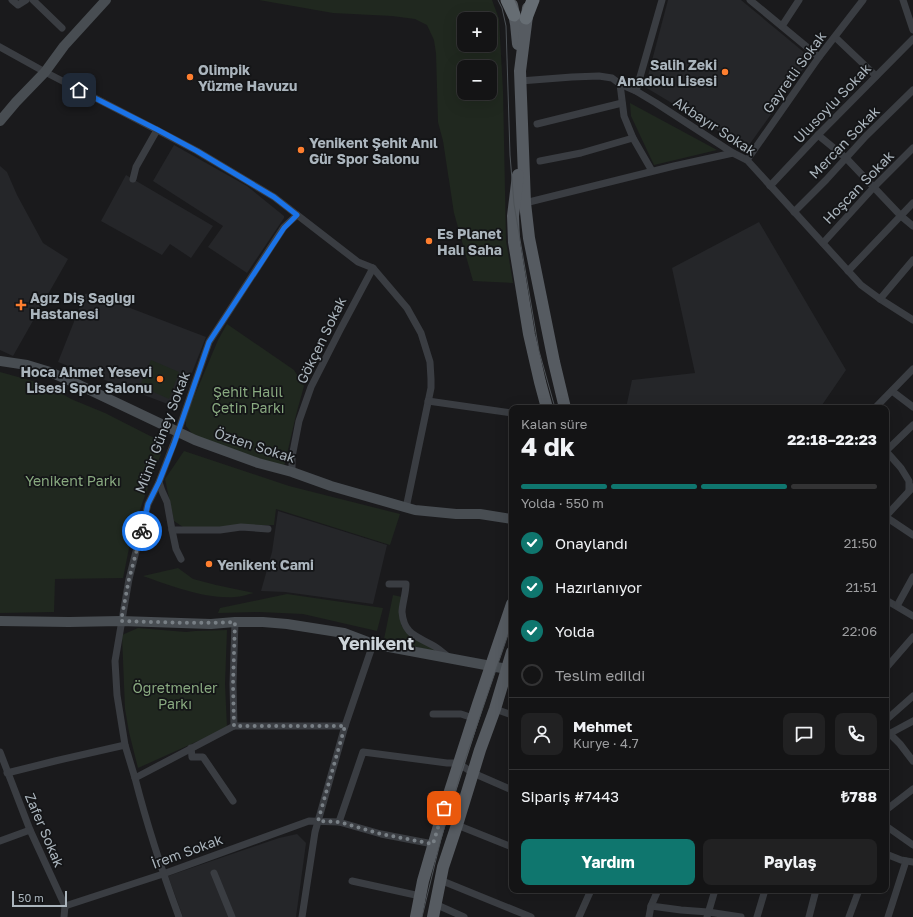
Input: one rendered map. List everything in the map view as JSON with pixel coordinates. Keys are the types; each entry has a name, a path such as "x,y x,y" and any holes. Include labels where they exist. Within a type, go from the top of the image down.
{"highway":[{"path":"507,0 520,16 533,0"}],"main road":[{"path":"510,0 520,16"},
{"path":"529,0 520,16 520,76 525,203 529,238 564,405"},
{"path":"523,142 513,216 514,242 529,334 546,405"},
{"path":"416,917 423,881 433,844 458,763 509,613"},
{"path":"433,917 443,867 473,773 507,678 509,668"}],"street":[{"path":"12,0 18,5 26,0"},
{"path":"33,0 62,28"},
{"path":"0,121 45,72 64,46 106,0"},
{"path":"636,91 662,0"},
{"path":"750,0 819,57"},
{"path":"782,26 799,0"},
{"name":"Gayretli Sokak","path":"747,160 819,57 863,0"},
{"path":"903,0 913,30"},
{"path":"835,37 876,76"},
{"name":"Ulusoylu Sokak","path":"770,186 913,38"},
{"path":"0,47 197,151 274,197 358,262 373,268 407,308 421,333 430,362 431,378 428,401 406,508"},
{"name":"Akbayır Sokak","path":"520,76 599,76 612,78 620,84 636,91 733,153 747,160 861,285 913,320"},
{"path":"620,84 624,116 633,138 652,172"},
{"name":"Mercan Sokak","path":"794,212 826,180 866,136 913,90"},
{"path":"537,124 622,103"},
{"path":"133,179 136,167 158,130"},
{"path":"818,135 846,158 901,216 913,226"},
{"path":"540,161 582,152 633,138"},
{"name":"Hoşcan Sokak","path":"822,243 913,148"},
{"path":"525,203 733,153"},
{"path":"848,270 913,203"},
{"name":"Münir Güney Sokak","path":"179,917 163,874 125,745 117,695 115,661 121,621 129,579 148,504 159,482 178,432 209,342 284,228 297,215"},
{"path":"880,299 913,260"},
{"name":"Gökçen Sokak","path":"292,472 292,457 299,420 311,387 373,268"},
{"name":"Özten Sokak","path":"0,361 27,365 50,372 195,440 258,463 292,472 331,486 415,510 456,514 480,514 509,519"},
{"path":"878,405 913,369"},
{"path":"892,391 913,407"},
{"path":"428,401 509,412"},
{"path":"889,448 913,425"},
{"path":"889,454 901,468 909,481 911,488 889,513"},
{"path":"159,482 167,502 176,548 181,559"},
{"path":"889,518 913,535"},
{"path":"172,530 220,530 241,527 268,529"},
{"path":"897,606 913,577"},
{"path":"389,584 406,584 406,593 402,611 405,626 412,634 435,646 450,659"},
{"path":"889,602 913,616"},
{"path":"0,621 121,621 211,624 263,622 287,624 344,633 373,644 491,666 507,678"},
{"path":"234,726 233,684 235,622"},
{"path":"889,665 913,637"},
{"path":"302,917 315,832 345,726 373,644"},
{"path":"889,717 913,696"},
{"path":"495,709 509,714"},
{"path":"434,714 461,714 473,718"},
{"path":"889,732 913,721"},
{"path":"135,778 234,726 345,726"},
{"path":"889,735 900,744 913,761"},
{"path":"8,773 125,745"},
{"path":"191,748 192,757 203,757 233,801"},
{"name":"Zafer Sokak","path":"0,752 30,830 65,906 64,917"},
{"path":"339,822 362,752 447,763 458,763 473,773 509,789"},
{"path":"889,808 913,789"},
{"name":"İrem Sokak","path":"65,906 163,874 309,821 339,822 381,834 433,844"},
{"path":"457,825 509,846"},
{"path":"889,828 913,845"},
{"path":"0,841 30,830"},
{"path":"888,917 909,862 889,855"},
{"path":"214,873 232,917"},
{"path":"440,880 531,917"},
{"path":"352,881 420,896"},
{"path":"579,917 589,893"},
{"path":"649,917 651,906 657,893"},
{"path":"708,914 714,893"},
{"path":"757,917 764,893"},
{"path":"808,917 815,893"},
{"path":"850,917 858,893"},
{"path":"435,904 464,917"},
{"path":"651,906 741,917"}],"shaded area":[{"name":"Salih Zeki Anadolu Lisesi","path":"668,0 741,0 811,58 747,148 645,87"},
{"path":"174,145 247,186 284,216 247,273 208,247 223,226 153,181"},
{"name":"Ağız Diş Sağlığı Hastanesi","path":"0,166 7,172 17,195 43,243 68,259 13,356 0,350"},
{"path":"126,175 213,226 191,258 170,244 162,255 101,221"},
{"path":"759,222 846,370 822,405 627,405 632,380 695,373 672,268"},
{"path":"91,293 206,337 178,408 58,362 85,294"},
{"path":"278,511 387,545 373,604 285,592 261,591 272,552"},
{"path":"297,834 306,843 296,917 183,917 168,876 279,838"}],"green space":[{"path":"259,0 492,0 496,12 457,12 457,52 497,52 497,14 499,19 503,91 506,241 513,283 473,281 454,213 443,141 438,122 436,53 434,40 427,25 415,19 392,16 333,13"},
{"path":"630,103 717,150 654,165 631,116"},
{"name":"Şehit Halil Çetin Parkı","path":"227,324 294,370 304,386 284,467 194,436 186,426 186,416 218,340"},
{"name":"Hoca Ahmet Yesevi Lisesi Spor Salonu","path":"151,360 179,372 169,399 140,386"},
{"name":"Yenikent Parkı","path":"0,372 47,385 71,399 105,413 162,442 164,446 132,533 123,578 55,579 54,612 0,613"},
{"path":"184,451 289,486 400,514 390,545 276,509 274,525 235,525 220,528 183,527 174,521 165,479"},
{"path":"178,568 193,579 254,593 237,597 212,596 188,591 143,576"},
{"path":"287,594 383,608 377,631 303,614 259,612 218,613 220,608"},
{"path":"393,595 402,597 401,625 418,640 441,653 384,639"},
{"name":"Öğretmenler Parkı","path":"138,628 186,632 227,630 225,684 227,728 138,768 125,709 122,635"}],"tram line":[{"path":"498,0 502,8 506,26 510,155 514,204 539,351 554,405"},
{"path":"422,917 441,839 463,766 509,632"}],"way so far":[{"path":"142,531 129,579 121,621 211,624 235,622 233,684 234,726 345,726 318,821 339,822 381,834 433,844 444,808"}],"place":[{"name":"Salih Zeki Anadolu Lisesi","path":"725,72"},
{"name":"Olimpik Yüzme Havuzu","path":"190,77"},
{"name":"Yenikent Şehit Anıl Gür Spor Salonu","path":"301,150"},
{"name":"Es Planet Halı Saha","path":"429,241"},
{"name":"Ağız Diş Sağlığı Hastanesi","path":"21,305"},
{"name":"Hoca Ahmet Yesevi Lisesi Spor Salonu","path":"160,379"},
{"name":"Yenikent Cami","path":"209,564"}],"district":[{"name":"Yenikent","path":"376,643"}],"route":[{"path":"79,90 197,151 274,197 297,215 284,228 209,342 174,444 159,482 148,504 142,531"}]}
